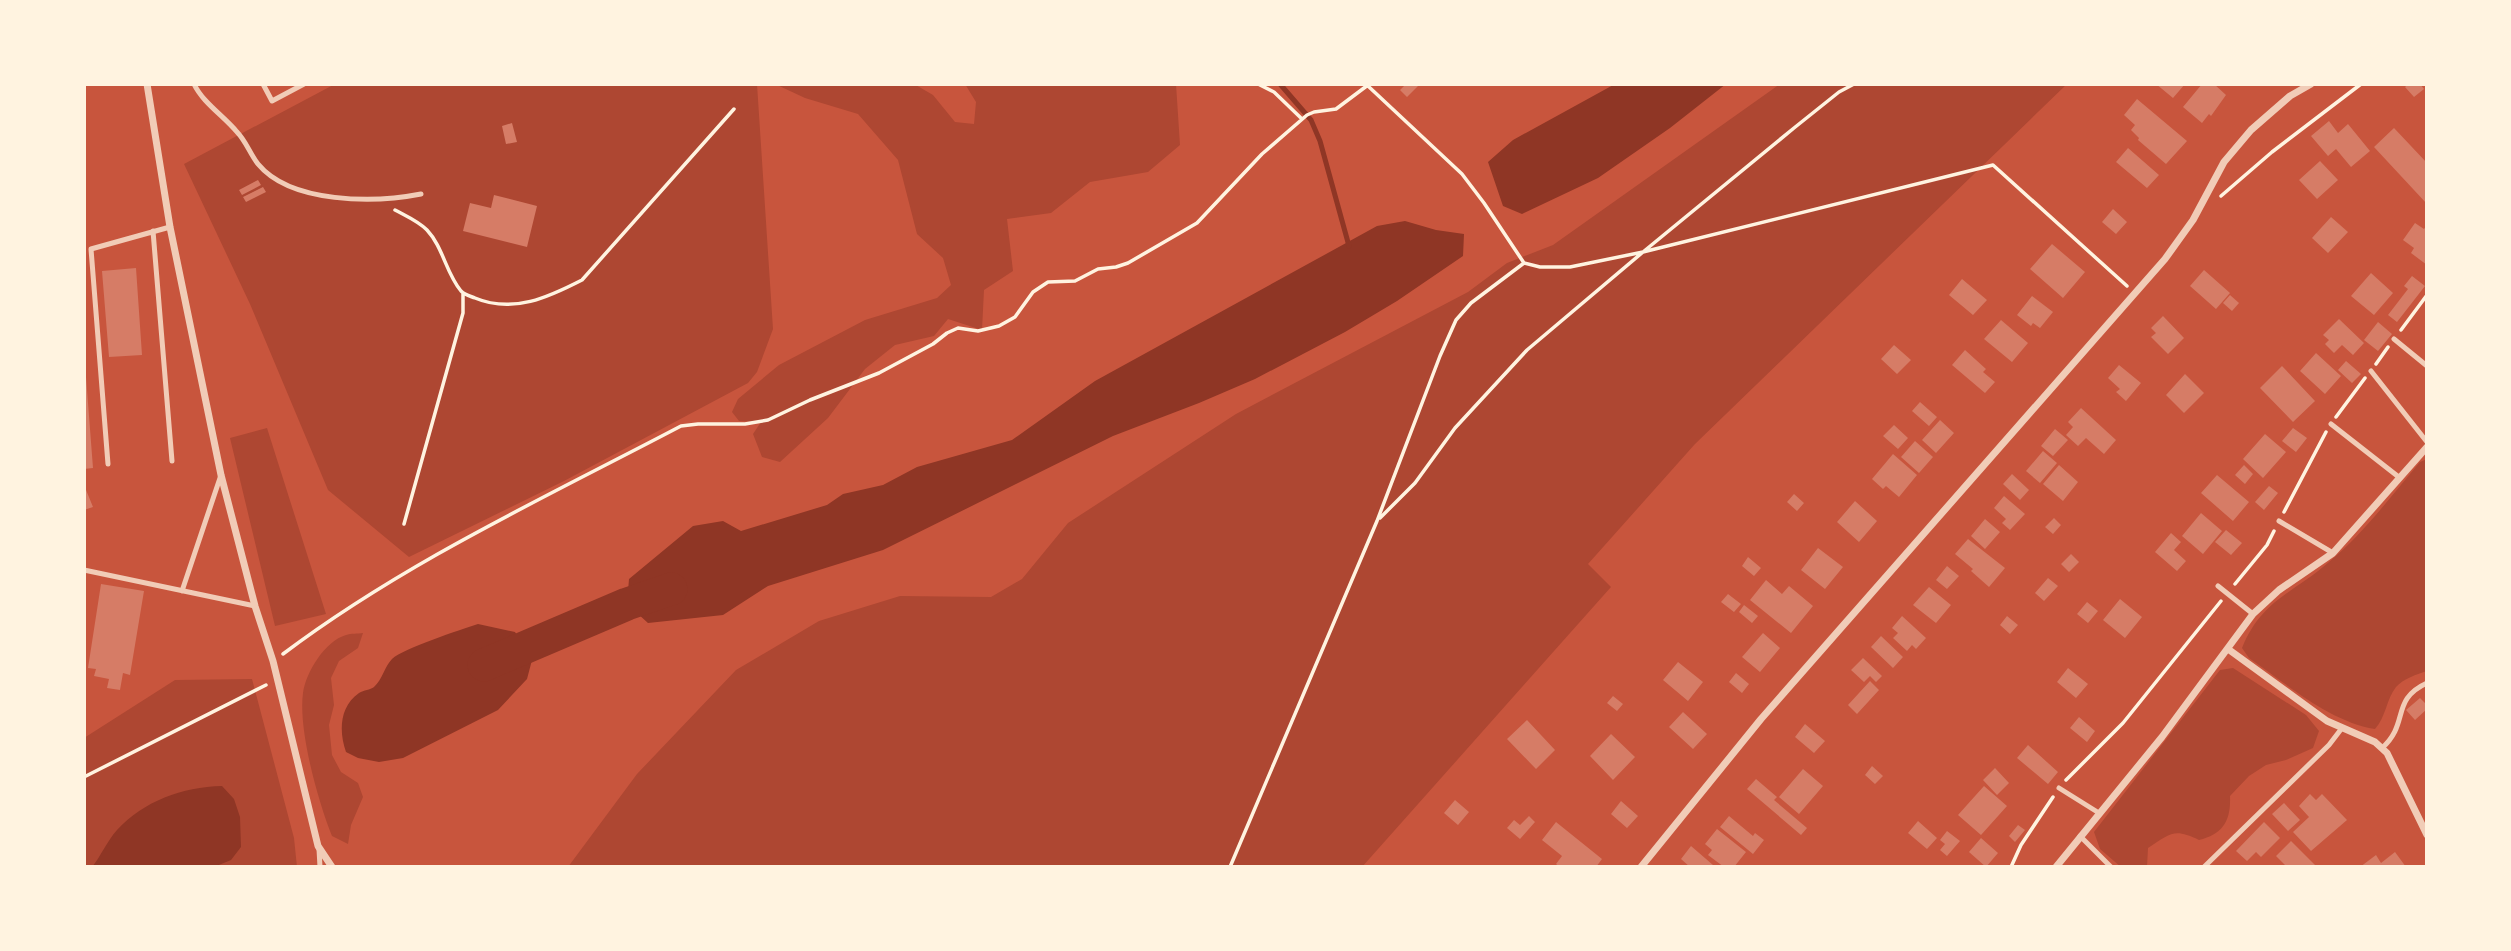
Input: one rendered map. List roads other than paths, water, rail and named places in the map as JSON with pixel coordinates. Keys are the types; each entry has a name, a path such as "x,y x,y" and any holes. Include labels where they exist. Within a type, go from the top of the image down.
{"street":[{"path":"147,84 170,226 221,475 255,606 278,679 318,846 332,867"},
{"path":"1641,867 1761,719 2165,259 2193,220 2224,162 2251,130 2290,96 2311,84"},
{"path":"2056,867 2162,737 2253,614 2279,590 2333,552 2427,447"},
{"path":"2228,649 2327,721 2375,742 2382,748 2387,753 2427,835"}],"lane":[{"path":"194,84 239,134 258,165 281,182 300,191 325,196 375,200 421,194"},
{"path":"263,84 272,101 304,84"},
{"path":"108,464 91,249 170,226"},
{"path":"153,231 172,461"},
{"path":"2394,339 2427,366"},
{"path":"2371,371 2427,442"},
{"path":"2331,424 2400,478"},
{"path":"182,591 221,475"},
{"path":"2279,521 2333,552"},
{"path":"84,570 255,606"},
{"path":"2218,586 2253,614"},
{"path":"2382,748 2393,738 2404,700 2414,689 2427,683"},
{"path":"2204,867 2329,746 2342,728"},
{"path":"2059,788 2099,813"},
{"path":"2080,836 2111,867"},
{"path":"318,846 320,867"}],"waterway":[{"path":"1280,84 1311,120 1320,141 1349,246"},
{"path":"484,665 627,604 671,589"}]}
